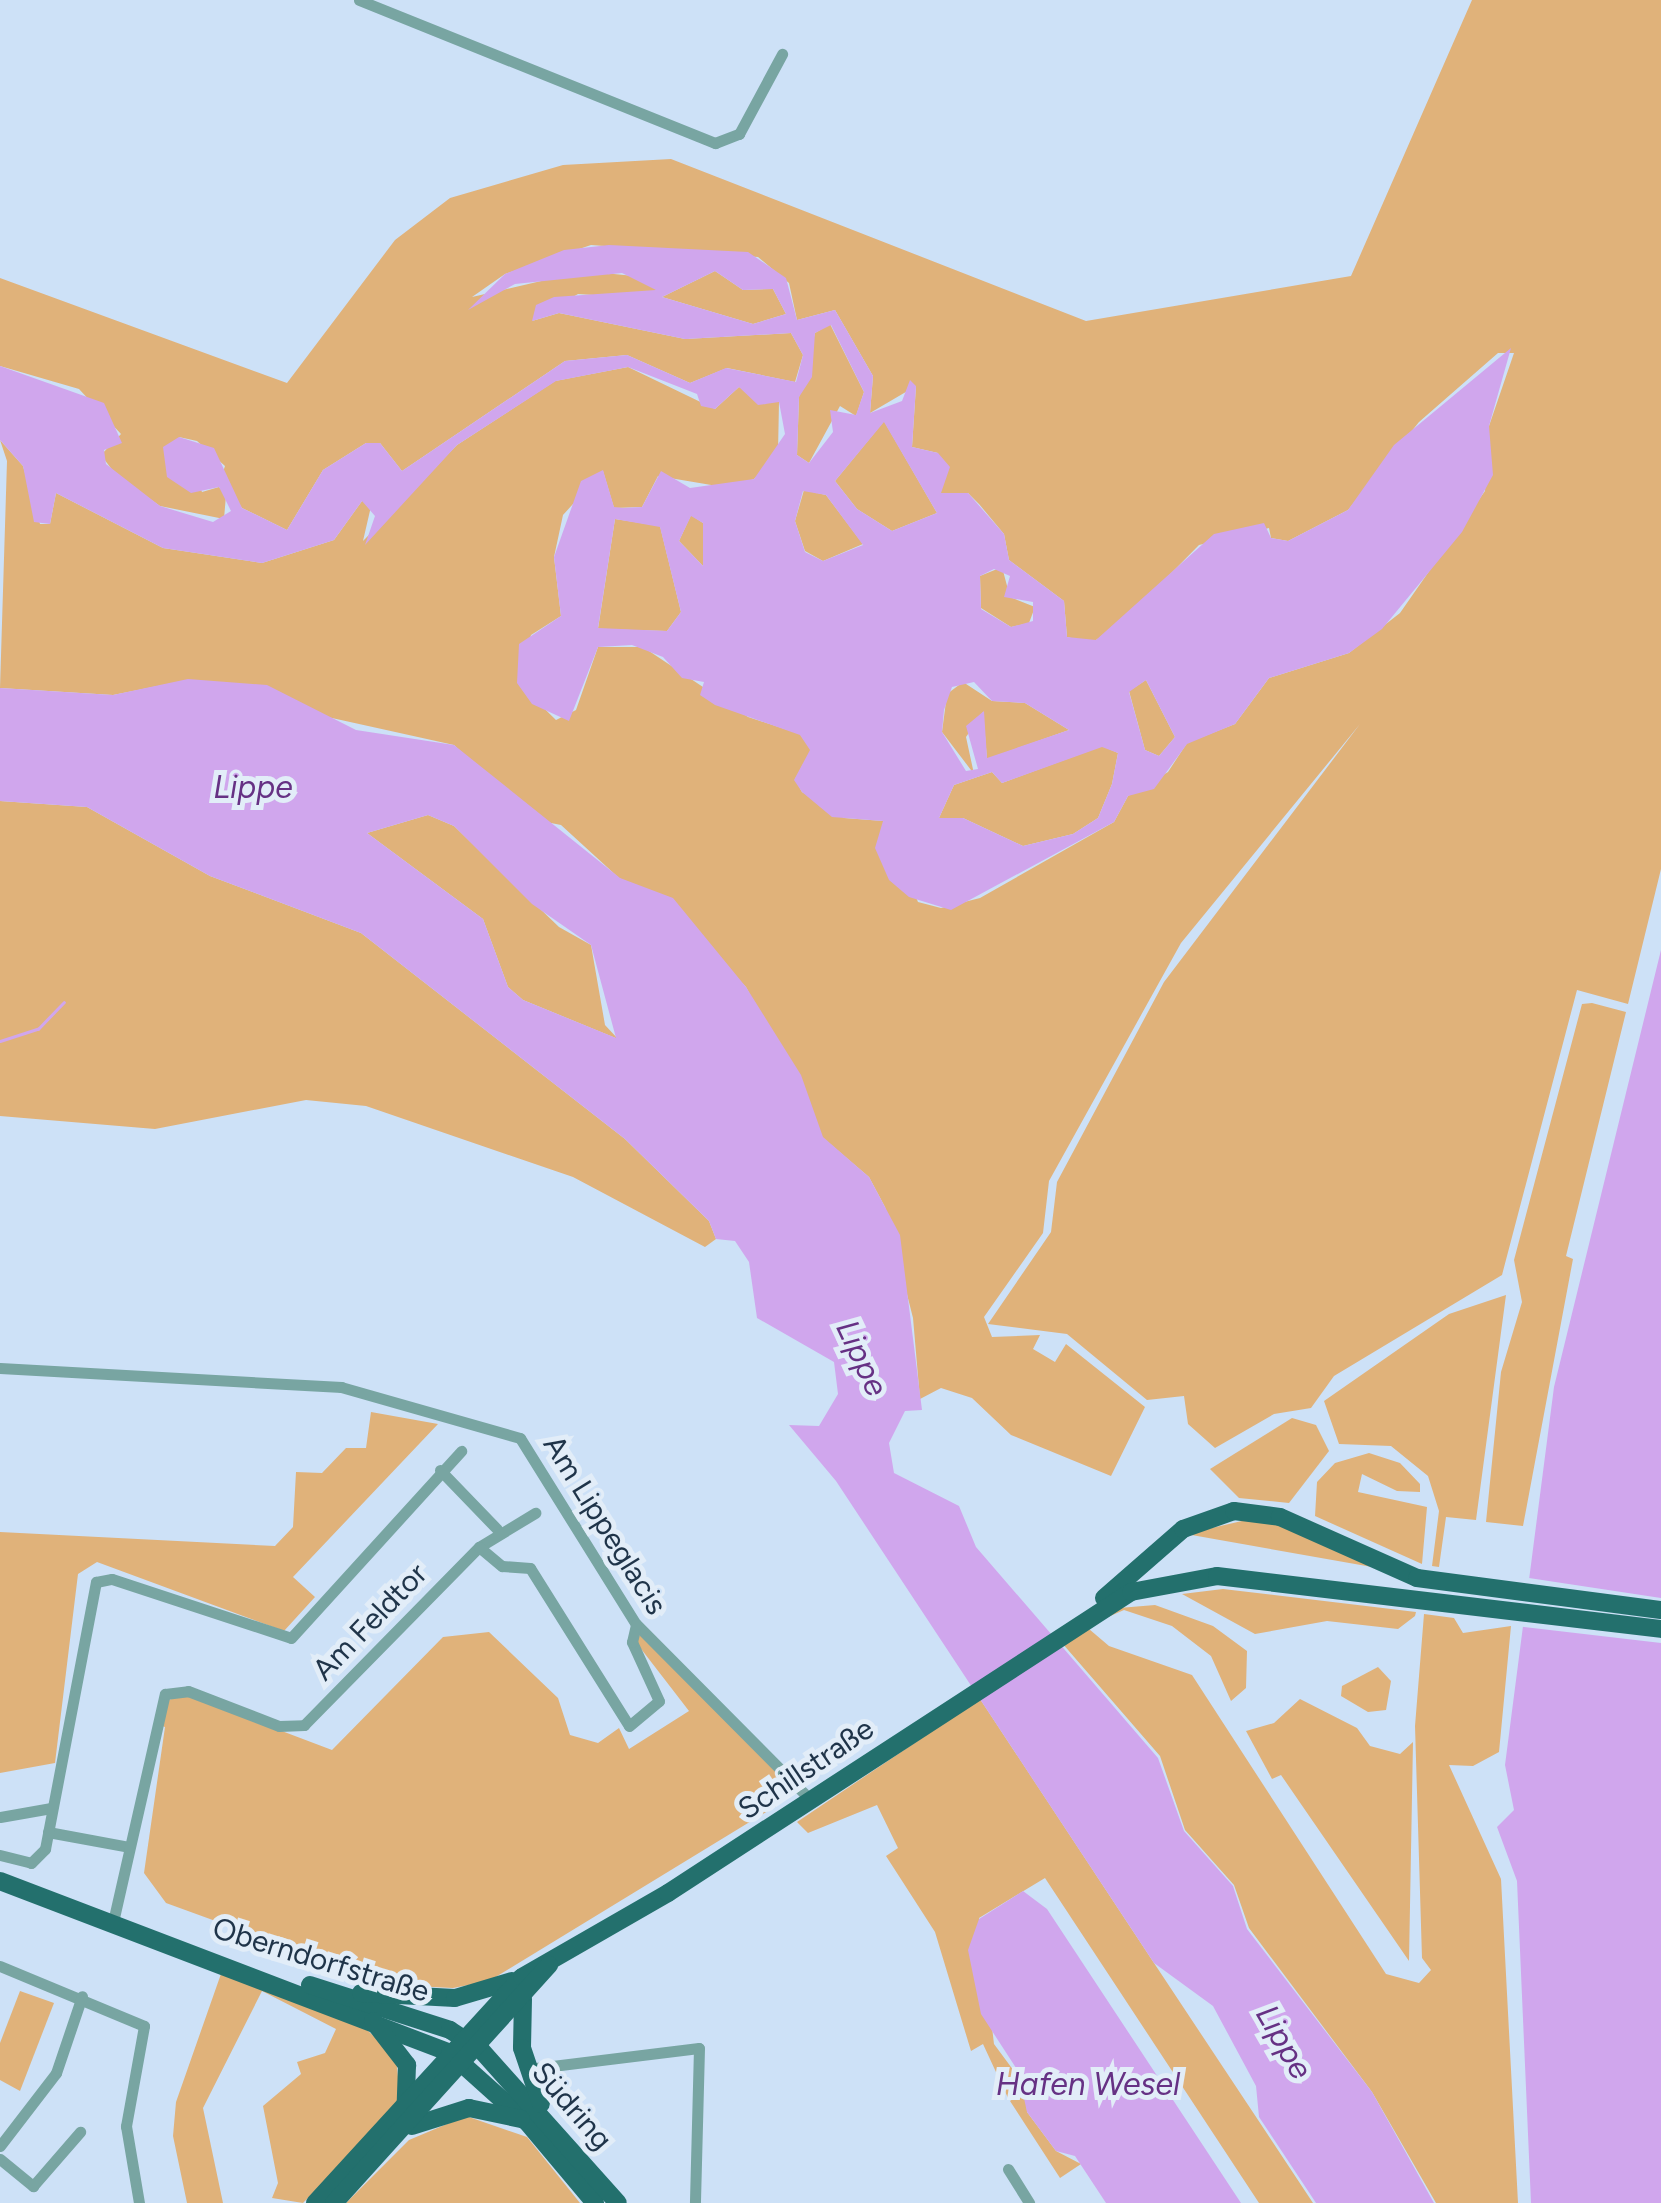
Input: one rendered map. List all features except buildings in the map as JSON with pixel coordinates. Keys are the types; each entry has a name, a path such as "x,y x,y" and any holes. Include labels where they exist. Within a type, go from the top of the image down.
{"main road":[{"path":"1082,1618 1183,1529 1234,1511 1280,1517 1416,1587 1661,1629"},
{"path":"1082,1618 1178,1577 1416,1587 1661,1610"},
{"name":"Schillstraße","path":"315,2203 522,1977 810,1799 1082,1618"},
{"name":"Oberndorfstraße","path":"0,1881 160,1938 340,1992 463,2038 481,2050"},
{"name":"Oberndorfstraße","path":"160,1938 369,2017 450,2053 467,2065"},
{"name":"Schillstraße","path":"334,2203 481,2050 555,1956"},
{"path":"340,1992 455,1998 522,1977"},
{"path":"407,2128 469,2108 536,2118 523,1997"},
{"path":"369,2017 407,2065 406,2107"},
{"name":"Südring","path":"481,2050 536,2118 595,2203"},
{"name":"Südring","path":"467,2065 536,2118 618,2203"}],"street":[{"path":"359,0 716,143 739,134 782,54"},
{"name":"Am Lippeglacis","path":"0,1368 341,1387 520,1438 636,1624 810,1799"},
{"path":"0,1855 40,1860 96,1582 291,1638 461,1451"},
{"path":"440,1470 497,1529"},
{"path":"535,1513 497,1529 478,1547 502,1566 530,1568 629,1726 659,1701 632,1642 636,1624"},
{"name":"Am Feldtor","path":"112,1922 165,1694 188,1690 278,1726 304,1725 478,1547"},
{"path":"0,1817 51,1808"},
{"path":"48,1832 129,1847"},
{"path":"0,1966 82,1996 144,2026 126,2126 138,2203"},
{"path":"0,2146 56,2073 82,1996"},
{"path":"528,2069 699,2048 695,2203"},
{"path":"0,2160 33,2186 80,2132"},
{"path":"1008,2169 1030,2203"}],"shaded area":[{"path":"1472,0 1661,0 1661,869 1628,1004 1577,990 1502,1275 1334,1376 1311,1408 1274,1414 1215,1448 1188,1424 1184,1396 1147,1400 1067,1334 988,1324 1051,1232 1057,1182 1164,982 1360,724 1181,943 1049,1181 1043,1233 984,1317 992,1337 1040,1335 1033,1349 1055,1362 1066,1344 1145,1407 1111,1476 1011,1435 972,1398 941,1388 920,1399 913,1318 885,1207 869,1177 822,1137 746,987 659,896 619,878 561,825 536,820 454,745 173,683 113,695 0,688 7,461 0,440 23,466 40,524 50,524 56,493 163,548 262,563 334,540 362,501 372,502 363,541 457,445 555,381 628,367 715,409 739,387 779,402 778,453 754,479 729,488 658,476 642,507 614,508 603,471 563,515 554,557 561,616 531,635 518,683 556,720 576,710 598,647 643,647 748,717 800,734 811,750 795,779 802,792 844,818 883,821 918,902 941,908 980,898 1114,822 1128,796 1168,772 1187,743 1235,724 1269,678 1349,653 1400,613 1485,491 1489,426 1514,353 1498,353 1419,422 1348,510 1288,541 1271,538 1269,528 1199,545 1129,616 1096,640 1079,640 1067,637 1064,601 1009,560 1004,534 979,504 968,493 941,493 938,453 912,447 916,386 870,413 873,376 835,310 797,320 789,283 758,257 591,245 505,274 472,297 584,271 634,276 657,290 640,298 578,294 532,321 559,313 685,339 791,333 803,355 795,382 727,368 690,383 627,355 565,361 402,471 380,443 366,443 323,470 287,530 242,508 221,478 225,466 197,441 179,437 202,492 219,487 226,495 224,519 160,506 116,475 101,455 121,434 79,389 0,366 0,278 287,383 395,240 450,198 563,165 671,159 1086,321 1351,276"},
{"path":"715,271 743,290 773,289 786,314 753,324 662,297"},
{"path":"830,324 864,392 856,416 840,406 809,463 797,455 799,397 815,333"},
{"path":"884,421 937,513 892,531 857,509 835,481"},
{"path":"804,490 826,495 863,544 823,561 805,551 795,521"},
{"path":"691,515 703,523 703,566 679,541"},
{"path":"615,519 660,526 681,612 667,631 598,629"},
{"path":"1002,567 1010,597 1035,607 1029,623 1011,627 981,608 980,576"},
{"path":"1146,680 1175,737 1159,756 1145,750 1129,691"},
{"path":"963,682 992,701 1025,703 1069,730 987,759 983,712 966,737 974,774 942,732 947,694"},
{"path":"1102,746 1118,753 1112,784 1098,818 1073,834 1023,846 963,818 939,818 954,785 992,772 1002,783"},
{"path":"0,801 87,807 210,876 361,933 625,1139 709,1221 716,1239 705,1247 573,1177 366,1106 306,1100 155,1129 0,1116"},
{"path":"428,815 454,826 559,927 591,945 605,1025 618,1039 523,1000 508,987 483,919 367,833"},
{"path":"1582,1004 1626,1012 1566,1256 1573,1259 1523,1526 1486,1522 1501,1372 1522,1302 1514,1260"},
{"path":"1506,1295 1476,1520 1446,1517 1439,1567 1432,1566 1439,1511 1428,1476 1391,1446 1339,1444 1324,1401 1449,1314"},
{"path":"371,1412 438,1424 293,1577 315,1597 284,1631 97,1562 78,1574 55,1763 0,1773 0,1532 275,1546 293,1527 296,1472 322,1473 346,1448 366,1448"},
{"path":"1292,1418 1316,1425 1329,1451 1289,1503 1239,1498 1210,1469"},
{"path":"1369,1453 1400,1463 1420,1484 1420,1492 1397,1491 1362,1474 1358,1492 1427,1507 1422,1564 1315,1516 1317,1482 1335,1463"},
{"path":"1259,1517 1389,1570 1186,1534"},
{"path":"1223,1589 1416,1612 1398,1629 1327,1621 1255,1634 1182,1594"},
{"path":"1155,1605 1213,1626 1247,1651 1246,1688 1231,1701 1211,1656 1172,1626 1124,1610 1108,1617 1119,1608"},
{"path":"1424,1614 1454,1618 1463,1633 1511,1626 1499,1752 1473,1766 1449,1765 1501,1879 1518,2203 1436,2203 1372,2092 1249,1928 1234,1885 1185,1830 1160,1756 1062,1643 1089,1629 1109,1646 1192,1675 1386,1974 1419,1983 1431,1970 1422,1958 1415,1726"},
{"path":"489,1632 558,1698 570,1735 598,1743 619,1728 629,1749 689,1711 635,1641 640,1635 772,1763 785,1783 781,1803 489,1981 453,1988 392,1985 166,1903 144,1873 165,1727 156,1724 168,1700 187,1695 332,1750 443,1637"},
{"path":"1378,1667 1391,1681 1386,1710 1368,1712 1341,1696 1342,1686"},
{"path":"980,1699 1313,2203 1259,2203 1045,1878 979,1918 994,2044 1025,2086 1008,2098 983,2044 971,2051 935,1932 886,1856 898,1848 877,1805 808,1833 797,1822"},
{"path":"1300,1699 1357,1728 1370,1746 1400,1754 1413,1742 1409,1961 1281,1775 1272,1779 1246,1731 1274,1723"},
{"path":"222,1971 366,2029 396,2057 400,2096 389,2114 303,2203 272,2198 278,2183 263,2106 301,2074 297,2062 325,2053 336,2029 262,1991 203,2108 223,2203 187,2203 173,2136 176,2102"},
{"path":"20,1991 54,2003 20,2091 0,2080 0,2043"},
{"path":"1026,2090 1027,2112 1056,2151 1081,2164 1060,2178 1010,2101"},
{"path":"466,2116 527,2137 580,2203 346,2203 409,2140"}],"water":[{"path":"609,245 748,252 786,278 797,320 835,310 873,376 870,413 902,401 910,380 916,386 912,447 938,453 950,467 941,493 968,493 1004,534 1009,560 1064,601 1067,637 1096,640 1214,534 1264,523 1271,538 1288,541 1348,510 1394,445 1511,348 1489,426 1493,475 1462,532 1382,629 1349,653 1269,678 1235,724 1187,744 1154,789 1128,796 1114,822 951,910 909,897 889,880 875,848 883,821 832,817 802,792 794,780 810,750 800,735 715,705 700,695 704,682 682,678 663,657 632,645 598,647 569,721 532,704 517,683 519,644 561,616 554,557 581,481 603,470 614,507 623,508 642,507 661,471 690,488 754,479 785,434 779,402 758,405 739,387 715,409 701,406 697,394 628,367 556,381 457,445 365,545 375,516 362,501 334,540 262,563 163,548 56,493 50,524 34,522 23,466 0,440 0,366 104,403 122,443 104,450 106,464 160,506 213,522 231,511 219,487 191,493 167,477 163,447 179,437 214,448 242,508 287,530 323,470 366,443 380,443 402,471 565,361 627,355 690,383 726,368 796,382 803,355 791,333 685,339 559,313 532,321 536,305 554,297 656,290 622,273 515,284 468,310 505,274 564,250","holes":["715,271 743,290 773,289 786,314 753,324 662,297","831,325 864,392 856,415 830,410 833,432 809,463 797,455 799,397 812,377 815,333","884,422 937,513 892,531 857,509 835,481","803,491 826,495 863,545 823,561 805,552 795,521","691,516 703,523 703,566 679,541","615,519 660,527 681,612 667,631 598,628","994,569 1010,576 1004,597 1033,602 1033,621 1011,627 981,609 980,576","1146,680 1175,737 1159,756 1145,750 1129,692","974,682 992,701 1025,703 1069,730 987,758 984,711 966,726 978,769 966,771 942,732 952,687","1102,747 1118,753 1112,784 1098,818 1073,834 1023,846 963,818 939,818 954,785 992,772 1002,783"]},
{"name":"Lippe","path":"188,679 267,685 356,730 454,745 620,878 673,898 746,987 801,1075 823,1137 869,1177 900,1235 922,1410 905,1411 889,1443 894,1473 959,1506 976,1547 1158,1758 1184,1831 1233,1886 1247,1929 1372,2092 1434,2203 1316,2203 1259,2117 1256,2086 1213,2006 1154,1963 836,1481 789,1425 819,1426 838,1394 834,1362 757,1318 749,1262 735,1241 716,1239 709,1221 625,1139 361,933 210,876 87,807 0,801 0,688 113,695","holes":["428,815 454,826 532,904 591,945 616,1038 523,1000 508,987 483,919 367,833"]},
{"path":"1661,950 1661,2203 1531,2203 1517,1881 1497,1827 1514,1810 1505,1765 1554,1387"},
{"name":"Hafen Wesel","path":"1023,1891 1047,1909 1241,2203 1106,2203 1075,2156 1056,2151 1027,2112 1018,2071 981,2014 968,1950 979,1919"}],"pier":[{"path":"1522,1577 1661,1598 1661,1643 1516,1626"}],"waterway":[{"path":"0,1041 38,1029 64,1002"}]}
